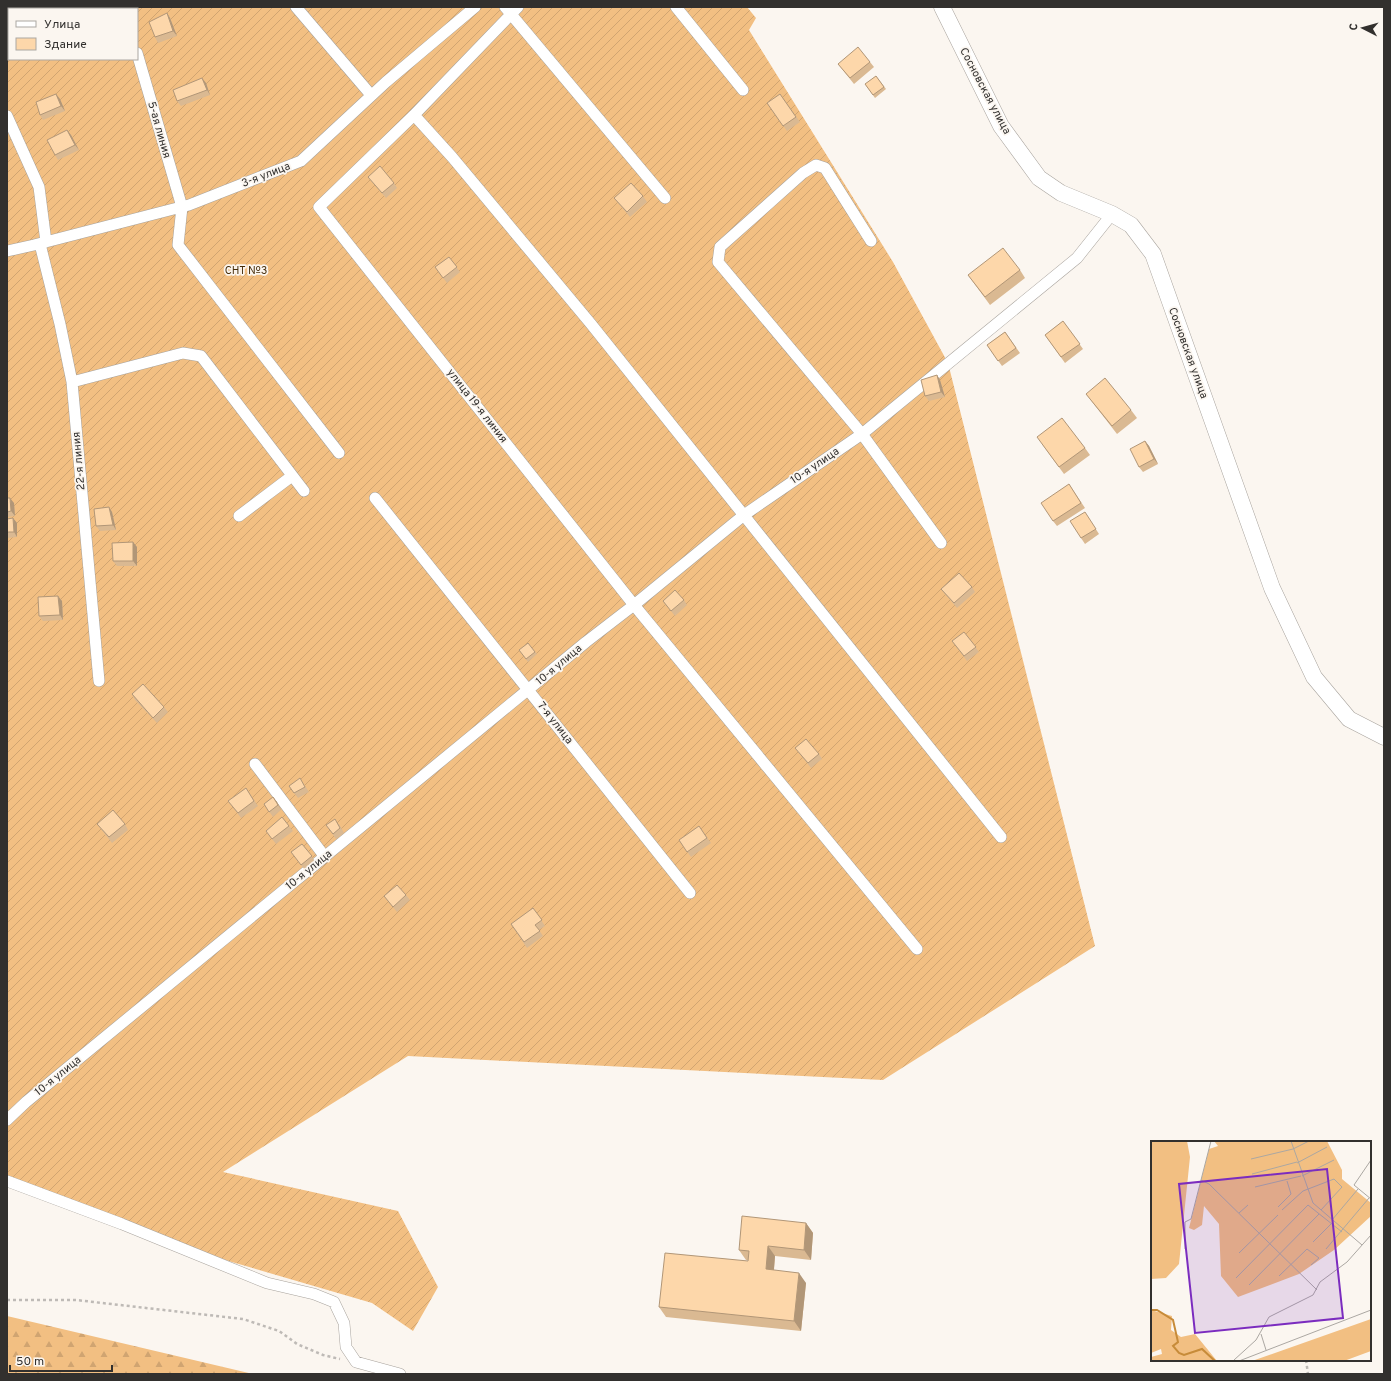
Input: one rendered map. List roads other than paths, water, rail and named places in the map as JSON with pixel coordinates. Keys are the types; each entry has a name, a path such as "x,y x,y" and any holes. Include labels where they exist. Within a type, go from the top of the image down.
{"street":[{"path":"296,7 372,95"},
{"name":"3-я улица","path":"7,251 182,207 302,161 372,95 475,7"},
{"path":"676,7 743,90"},
{"name":"Сосновская улица","path":"942,7 1001,126 1039,178 1061,193 1112,214 1130,225 1153,254 1272,588 1314,677 1350,719 1384,737"},
{"path":"665,198 512,9 414,115 586,318 1001,837"},
{"name":"5-ая линия","path":"138,56 182,207"},
{"name":"улица 19-я линия","path":"414,115 319,207 634,606 916,949"},
{"name":"22-я линия","path":"7,116 39,187 43,243 72,382 99,682"},
{"path":"871,241 825,168 816,165 803,173 720,247 718,262 862,434 941,544"},
{"path":"182,207 178,245 339,453"},
{"name":"10-я улица","path":"7,1120 26,1102 586,642 634,606 744,515 862,434 1077,258 1112,214"},
{"path":"72,382 183,353 201,356 304,492"},
{"path":"239,516 292,476"},
{"name":"7-я улица","path":"375,498 690,893"},
{"path":"256,764 325,857"},
{"path":"7,1181 122,1224 267,1283 314,1294 334,1302 344,1323 346,1347 356,1362 400,1374"}],"park label":[{"name":"СНТ №3","path":"246,271"}]}
